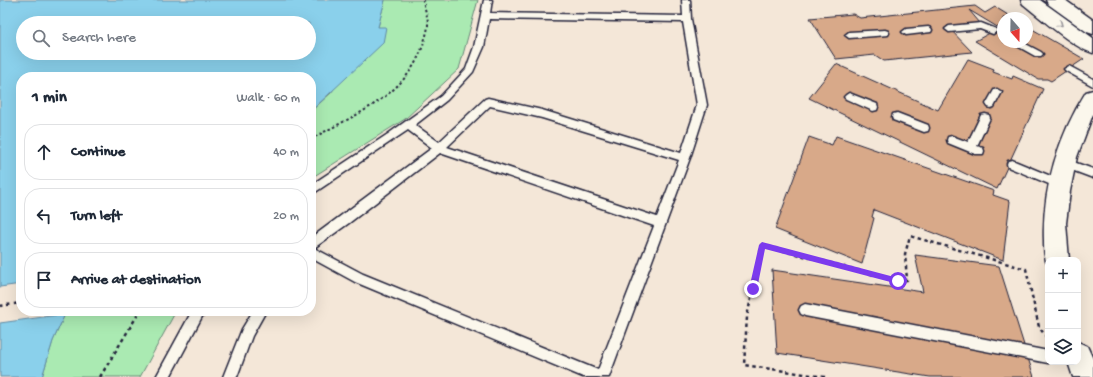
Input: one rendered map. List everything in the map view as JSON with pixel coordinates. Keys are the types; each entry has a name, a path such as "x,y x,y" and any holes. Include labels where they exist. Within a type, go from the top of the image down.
{"street":[{"path":"1029,0 1065,28 1093,47"},
{"path":"1054,0 1093,28"},
{"path":"1057,257 1055,223 1065,164 1076,131 1093,97"}],"lane":[{"path":"316,188 408,125 444,98 470,70 479,47 488,0"},
{"path":"316,255 359,278 600,377 660,223 702,106 687,19 686,0"},
{"path":"484,16 687,19"},
{"path":"949,29 981,26 993,31"},
{"path":"906,32 928,30"},
{"path":"849,35 885,33"},
{"path":"1026,48 1038,54"},
{"path":"1069,70 1093,83"},
{"path":"991,104 997,92"},
{"path":"849,97 873,107"},
{"path":"316,240 439,148 488,102 542,114 684,158"},
{"path":"897,117 924,128"},
{"path":"952,140 975,149 985,118"},
{"path":"408,125 439,148 660,223"},
{"path":"1012,164 1061,185"},
{"path":"1065,164 1093,174"},
{"path":"805,310 1045,356"},
{"path":"163,377 196,316"},
{"path":"230,377 247,333 257,316"}],"path":[{"path":"316,136 376,104 397,89 415,67 423,51 428,24 423,0"},
{"path":"825,377 744,365 747,317 762,245 898,281 907,280 905,254 910,236 966,253 985,256 1026,269 1039,327 1045,335"},
{"path":"0,306 16,304"},
{"path":"100,377 137,316"}],"green space":[{"path":"385,0 478,0 459,69 405,119 316,175 316,106 331,93 378,27"},
{"path":"64,316 173,316 140,377 42,377 53,341"}],"water":[{"path":"0,0 385,0 378,27 386,27 383,43 316,106 316,72 16,72 16,285 0,287"},
{"path":"51,316 64,316 53,341 42,377 0,377 0,323"}],"building":[{"path":"975,6 985,13 995,7 1003,12 997,12 997,27 969,10 980,23 947,26 972,52 884,61 875,55 836,59 810,18 853,14 860,18"},
{"path":"997,29 997,48 1033,48 1033,29 1084,59 1051,81 1047,79 1038,79 975,41"},
{"path":"968,59 994,69 993,72 1012,79 1013,76 1043,89 997,189 809,98 836,64 938,110"},
{"path":"836,136 994,191 993,195 1010,201 1003,260 874,210 872,217 874,218 862,264 775,229 809,137 832,145"},
{"path":"915,255 999,266 1034,377 930,377 777,353 772,270 923,292"}],"route":[{"path":"753,289 762,245 878,274 898,281"}]}
